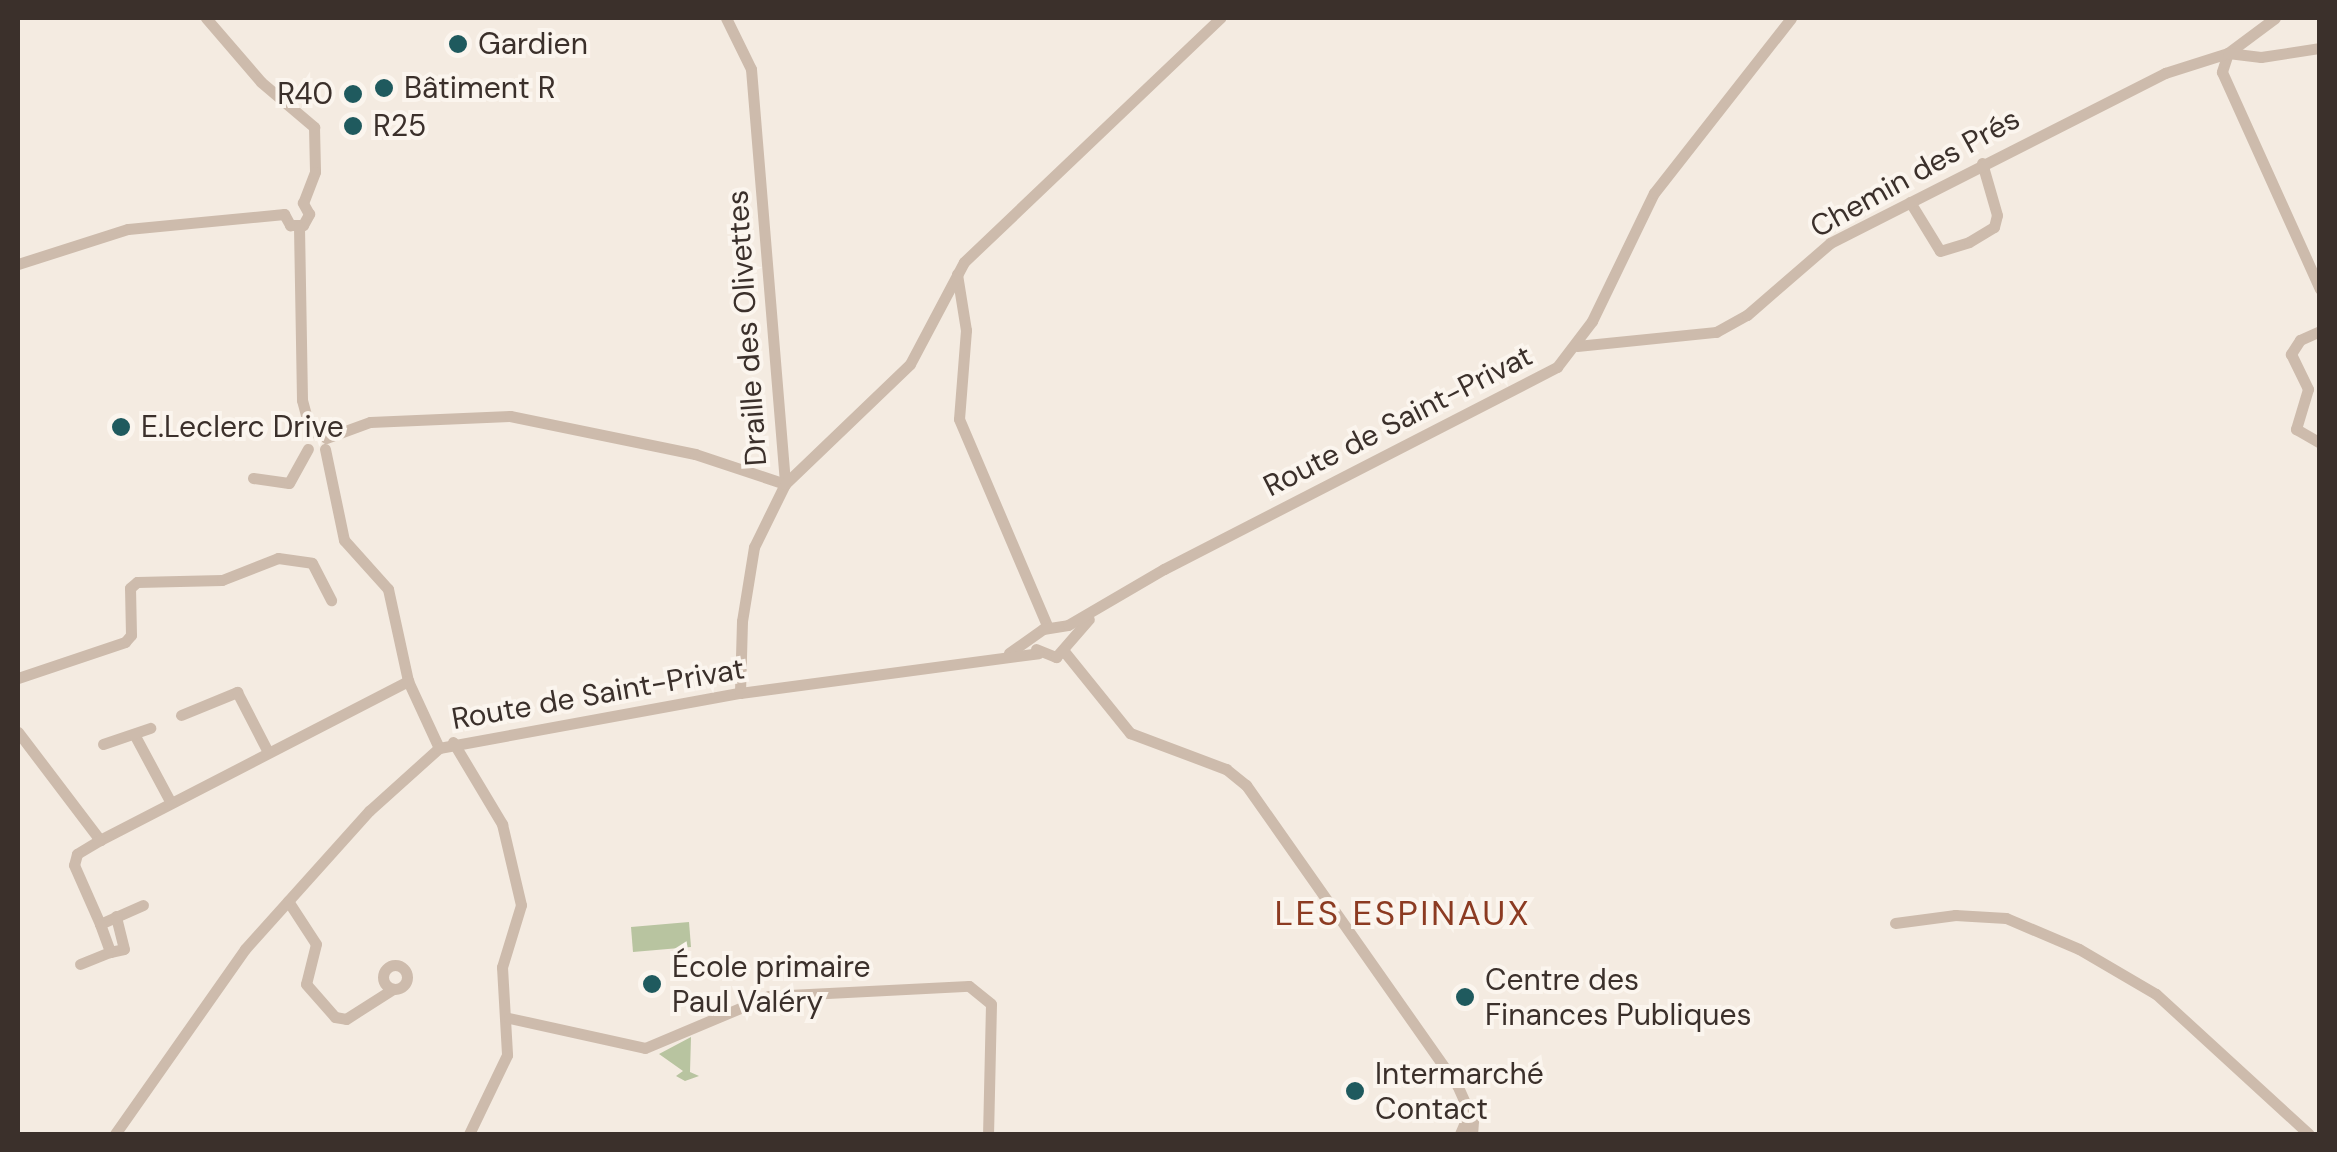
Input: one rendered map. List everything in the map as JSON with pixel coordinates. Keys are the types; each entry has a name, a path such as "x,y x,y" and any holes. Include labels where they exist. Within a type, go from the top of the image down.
{"street":[{"path":"206,18 261,82 314,127 314,172 303,204 308,219 298,227"},
{"name":"Draille des Olivettes","path":"726,18 751,69 784,484 754,548 742,621 740,693"},
{"path":"308,449 370,422 510,416 695,454 784,484 910,364 957,274 1220,18"},
{"name":"Route de Saint-Privat","path":"121,1134 134,1106 245,949 369,811 439,748 453,742 740,693 996,658 1050,641 1164,569 1529,385 1577,346 1654,193 1791,18"},
{"path":"2275,18 2228,53 2222,72 2320,290"},
{"path":"2228,53 2261,58 2320,48"},
{"name":"Chemin des Prés","path":"1577,346 1716,332 1747,316 1830,244 1982,163 2165,73 2228,53"},
{"path":"1910,202 1940,251 1970,242 1994,227 1997,215 1982,163"},
{"path":"284,214 290,204 303,204"},
{"path":"18,264 128,229 284,214 298,227 302,400 311,434 308,449 289,482 253,478"},
{"path":"957,274 966,330 959,418 1050,641 1130,733 1226,770 1246,785 1470,1110 1472,1134"},
{"path":"2320,331 2300,340 2291,354 2308,389 2296,429 2320,443"},
{"path":"311,434 326,444 344,540 388,589 408,681 439,748"},
{"path":"18,678 125,642 131,635 130,588 137,582 222,580 278,558 312,563 331,600"},
{"path":"110,952 74,865 77,854 268,750 408,681"},
{"path":"181,715 237,692 268,750"},
{"path":"103,744 150,728"},
{"path":"18,732 100,840"},
{"path":"134,734 171,803"},
{"path":"453,742 502,824 518,886 518,920 502,967 509,1018 507,1054 469,1134"},
{"path":"288,901 316,944 306,984 335,1017 346,1018 394,989"},
{"path":"100,924 143,905"},
{"path":"80,964 128,944 116,916"},
{"path":"1895,923 1992,916 2079,949 2156,994 2309,1134"},
{"path":"509,1018 645,1048 770,996 969,986 991,1004 991,1134"},
{"path":"1460,1134 1470,1110"}],"green space":[{"path":"689,922 691,947 633,952 631,927"},
{"path":"691,1037 690,1072 699,1076 685,1081 676,1076 683,1071 659,1054"}],"place":[{"name":"Gardien","path":"458,44"},
{"name":"Bâtiment R","path":"384,88"},
{"name":"R40","path":"353,94"},
{"name":"R25","path":"353,126"},
{"name":"E.Leclerc Drive","path":"121,427"},
{"name":"École primaire Paul Valéry","path":"652,984"},
{"name":"Centre des Finances Publiques","path":"1465,997"},
{"name":"Intermarché Contact","path":"1355,1091"}],"district":[{"name":"LES ESPINAUX","path":"1403,913"}]}
